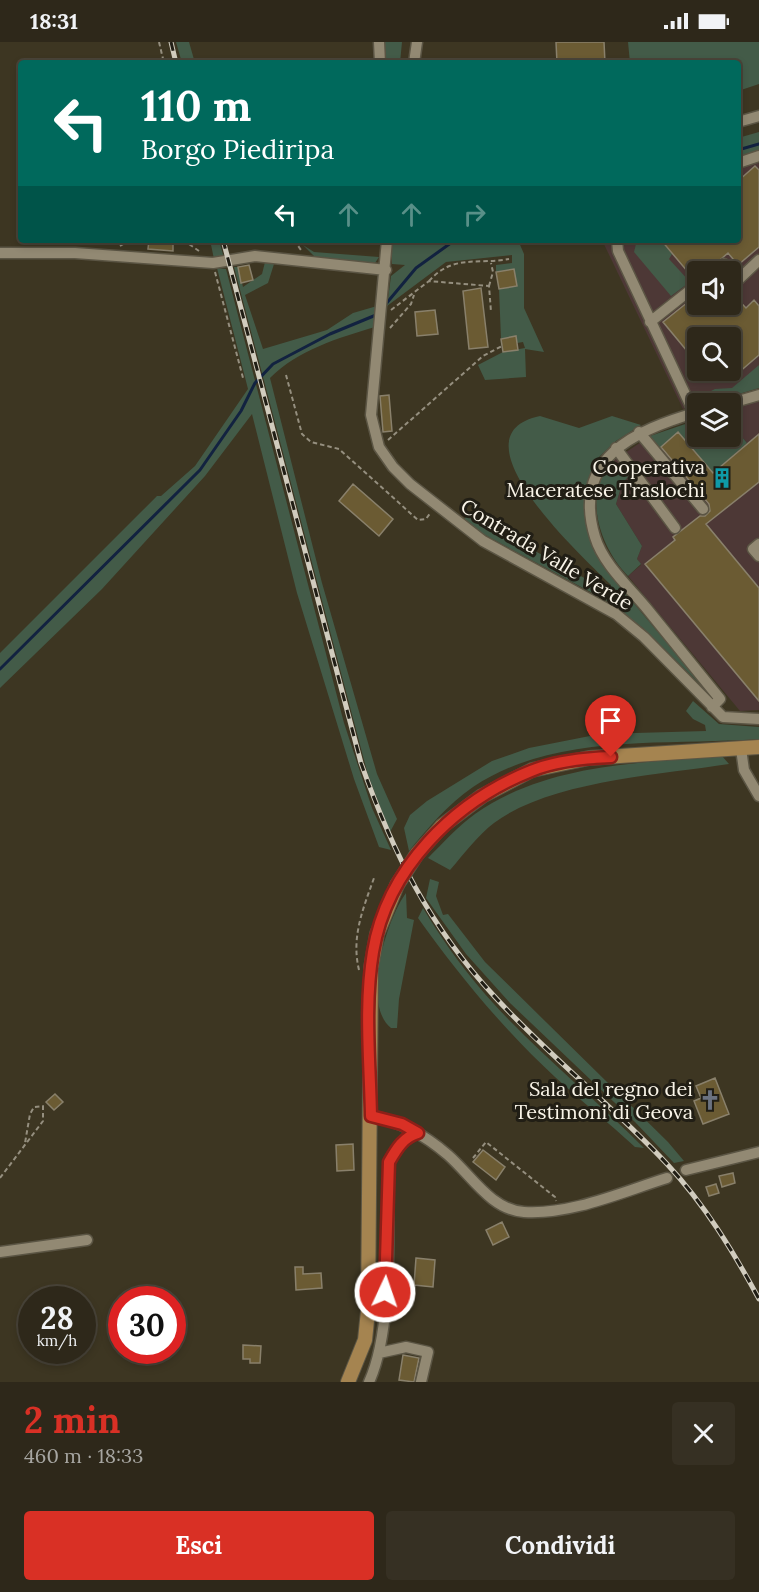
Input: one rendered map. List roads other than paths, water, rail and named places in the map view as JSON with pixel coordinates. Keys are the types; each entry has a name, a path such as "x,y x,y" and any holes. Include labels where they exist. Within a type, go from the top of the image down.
{"main road":[{"path":"348,1382 365,1340 368,1311 370,986 377,934 397,885 417,854 442,826 482,796 532,770 589,758 759,747"}],"street":[{"path":"379,42 380,60"},
{"path":"414,60 417,42"},
{"path":"741,121 759,116"},
{"path":"741,162 759,156"},
{"name":"Contrada Valle Verde","path":"387,243 371,415 374,435 379,447 393,467 436,506 483,542 616,614 644,637 723,717 759,719"},
{"path":"617,243 618,251 650,322 687,394"},
{"path":"0,253 75,253 209,263 255,256 386,270"},
{"path":"741,277 759,260"},
{"path":"650,322 687,293"},
{"path":"741,400 759,395"},
{"path":"687,415 639,432 616,448 594,476 590,502 595,538 610,563 720,699 711,707"},
{"path":"639,432 703,509"},
{"path":"616,448 675,528"},
{"path":"759,544 753,549 759,556"},
{"path":"741,749 744,770 759,796"},
{"path":"371,1116 402,1124 418,1133 448,1155 488,1196 507,1208 522,1212 559,1209 667,1178"},
{"path":"369,1382 379,1353 387,1264 389,1162 398,1147 410,1135 418,1133"},
{"path":"686,1170 759,1152"},
{"path":"0,1252 87,1240"},
{"path":"379,1353 406,1347 428,1352 421,1382"}],"waterway":[{"path":"741,149 759,144"},
{"path":"385,305 416,268 451,243"},
{"path":"0,669 200,470 241,411 255,383 273,364 330,334 376,315"}],"railway":[{"path":"171,42 175,60"},
{"path":"224,243 361,763 400,858 432,915 472,970 516,1019 625,1122 681,1180 718,1229 759,1299"}],"place":[{"name":"Cooperativa Maceratese Traslochi","path":"722,478"},
{"name":"Sala del regno dei Testimoni di Geova","path":"710,1100"}]}
